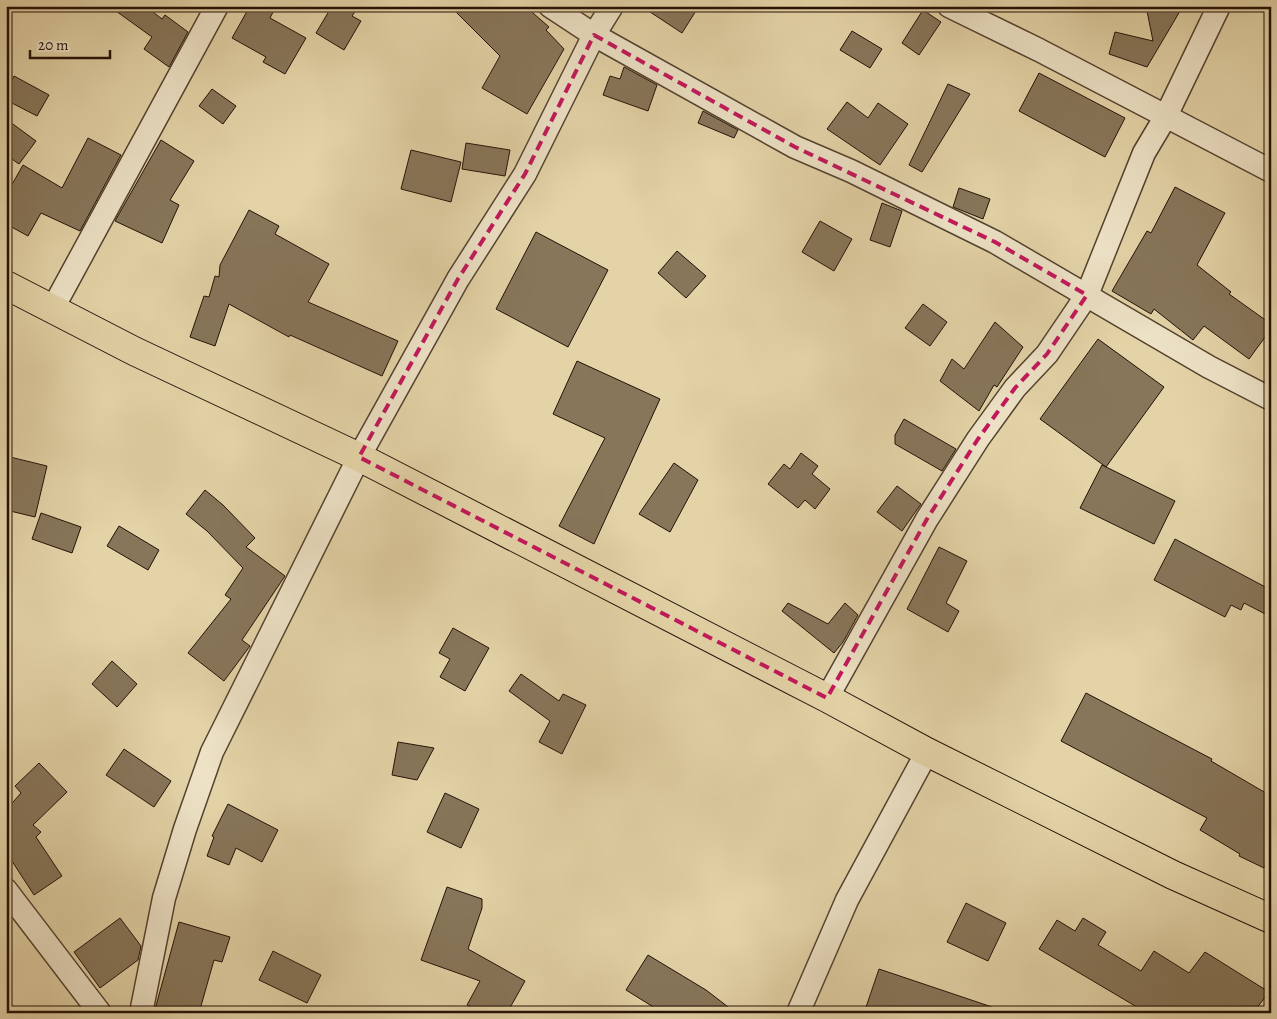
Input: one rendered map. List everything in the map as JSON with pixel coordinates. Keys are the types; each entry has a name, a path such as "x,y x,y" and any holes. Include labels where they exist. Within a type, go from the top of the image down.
{"main road":[{"path":"6,285 134,351 359,457 827,698 927,752 1173,875 1271,919"}],"street":[{"path":"53,308 217,6"},
{"path":"550,6 594,35 795,147 851,171 995,242 1209,367 1271,399"},
{"path":"141,1013 164,898 184,829 212,752 359,457 458,279 525,174 594,35 612,6"},
{"path":"949,6 1271,171"},
{"path":"827,698 927,519 978,439 1015,388 1047,354 1087,295 1144,154 1166,116 1219,6"},
{"path":"798,1013 847,900 927,752"},
{"path":"6,890 100,1013"}],"highlighted area":[{"path":"594,35 795,147 995,242 1087,295 1047,354 1015,388 978,439 927,519 827,698 359,457 458,279 525,174"}],"building":[{"path":"109,6 145,6 162,19 165,15 188,32 169,67 144,49 152,37"},
{"path":"250,6 276,6 270,18 306,38 285,74 263,62 266,57 232,38"},
{"path":"332,6 359,6 352,16 361,21 344,50 316,33"},
{"path":"450,6 525,6 549,27 546,30 564,49 527,114 482,88 500,56"},
{"path":"641,6 699,6 682,33"},
{"path":"1146,6 1183,6 1147,67 1109,54 1115,32 1153,41"},
{"path":"923,10 941,22 919,55 902,43"},
{"path":"852,31 882,49 870,68 840,50"},
{"path":"624,67 657,85 648,111 603,95 610,76 620,79"},
{"path":"1039,73 1125,118 1105,157 1019,111"},
{"path":"14,76 49,95 37,116 6,100 6,91"},
{"path":"948,84 970,94 922,172 909,165"},
{"path":"212,89 236,106 223,124 199,106"},
{"path":"847,102 868,118 878,103 908,124 880,165 827,129"},
{"path":"703,111 738,130 734,138 698,123"},
{"path":"6,119 36,141 19,164 6,155"},
{"path":"88,138 121,155 80,231 41,213 28,236 6,224 6,195 23,165 62,188"},
{"path":"161,140 194,161 170,200 179,205 162,243 115,221"},
{"path":"466,143 510,150 505,176 462,169"},
{"path":"411,150 461,162 451,202 401,189"},
{"path":"1175,187 1225,213 1197,265 1231,292 1229,294 1271,324 1271,329 1249,359 1204,326 1193,340 1154,309 1151,314 1112,291 1147,231 1151,233"},
{"path":"959,188 990,199 983,219 953,207"},
{"path":"882,203 902,211 890,247 870,240"},
{"path":"249,210 279,226 275,234 329,264 308,302 398,341 382,376 290,335 289,337 229,304 215,346 190,337 204,296 209,297 215,276 219,277 220,265"},
{"path":"820,221 852,239 834,271 802,252"},
{"path":"536,232 608,270 568,347 496,309"},
{"path":"677,251 706,276 686,298 658,273"},
{"path":"923,304 947,322 930,346 905,328"},
{"path":"995,322 1023,347 997,387 994,385 979,411 940,381 952,359 964,369"},
{"path":"1098,339 1164,387 1106,467 1040,419"},
{"path":"577,361 660,399 594,544 559,526 605,438 553,414"},
{"path":"904,419 956,449 942,471 895,444 895,435"},
{"path":"801,453 818,466 812,474 830,489 815,509 805,500 798,508 768,484 784,464 790,469"},
{"path":"6,456 47,466 35,517 6,510"},
{"path":"674,463 698,480 670,532 639,514"},
{"path":"1102,465 1175,501 1154,544 1080,508"},
{"path":"897,486 921,504 902,531 877,512"},
{"path":"205,490 223,505 255,538 246,547 285,576 242,640 250,646 224,681 188,653 231,599 225,595 243,568 207,531 186,514"},
{"path":"41,513 81,527 72,553 32,539"},
{"path":"119,526 159,550 148,570 107,546"},
{"path":"1175,539 1271,590 1271,617 1244,603 1241,610 1231,605 1225,617 1154,580"},
{"path":"939,547 967,561 946,603 959,611 948,632 907,609"},
{"path":"788,603 828,624 845,603 858,615 843,642 834,653 782,611"},
{"path":"453,628 489,648 465,691 440,677 450,659 439,653"},
{"path":"112,661 137,684 117,707 92,684"},
{"path":"521,674 559,701 563,694 586,705 562,754 539,742 550,721 509,691"},
{"path":"1086,693 1212,759 1211,761 1271,796 1271,852 1264,868 1239,856 1240,854 1200,830 1207,818 1061,741"},
{"path":"398,742 434,748 417,780 392,775"},
{"path":"124,749 171,781 154,807 106,775"},
{"path":"39,763 67,792 33,825 41,832 36,837 62,876 34,895 6,852 6,810 21,793 15,786"},
{"path":"445,793 479,809 461,848 427,832"},
{"path":"228,804 278,830 262,862 236,848 229,865 207,856 214,837 212,836"},
{"path":"447,887 482,899 482,908 468,949 525,981 507,1013 482,1013 467,1005 480,981 421,960"},
{"path":"966,903 1006,923 988,961 947,942"},
{"path":"120,918 141,946 138,960 100,988 74,952"},
{"path":"1083,918 1106,932 1098,945 1141,971 1154,951 1189,973 1205,952 1269,992 1253,1013 1147,1013 1039,949 1057,920 1075,931"},
{"path":"179,922 230,937 222,962 214,960 199,1013 154,1013"},
{"path":"273,951 321,975 307,1003 259,980"},
{"path":"648,955 706,990 736,1013 663,1013 626,990"},
{"path":"879,969 998,1009 997,1013 864,1013"}]}
